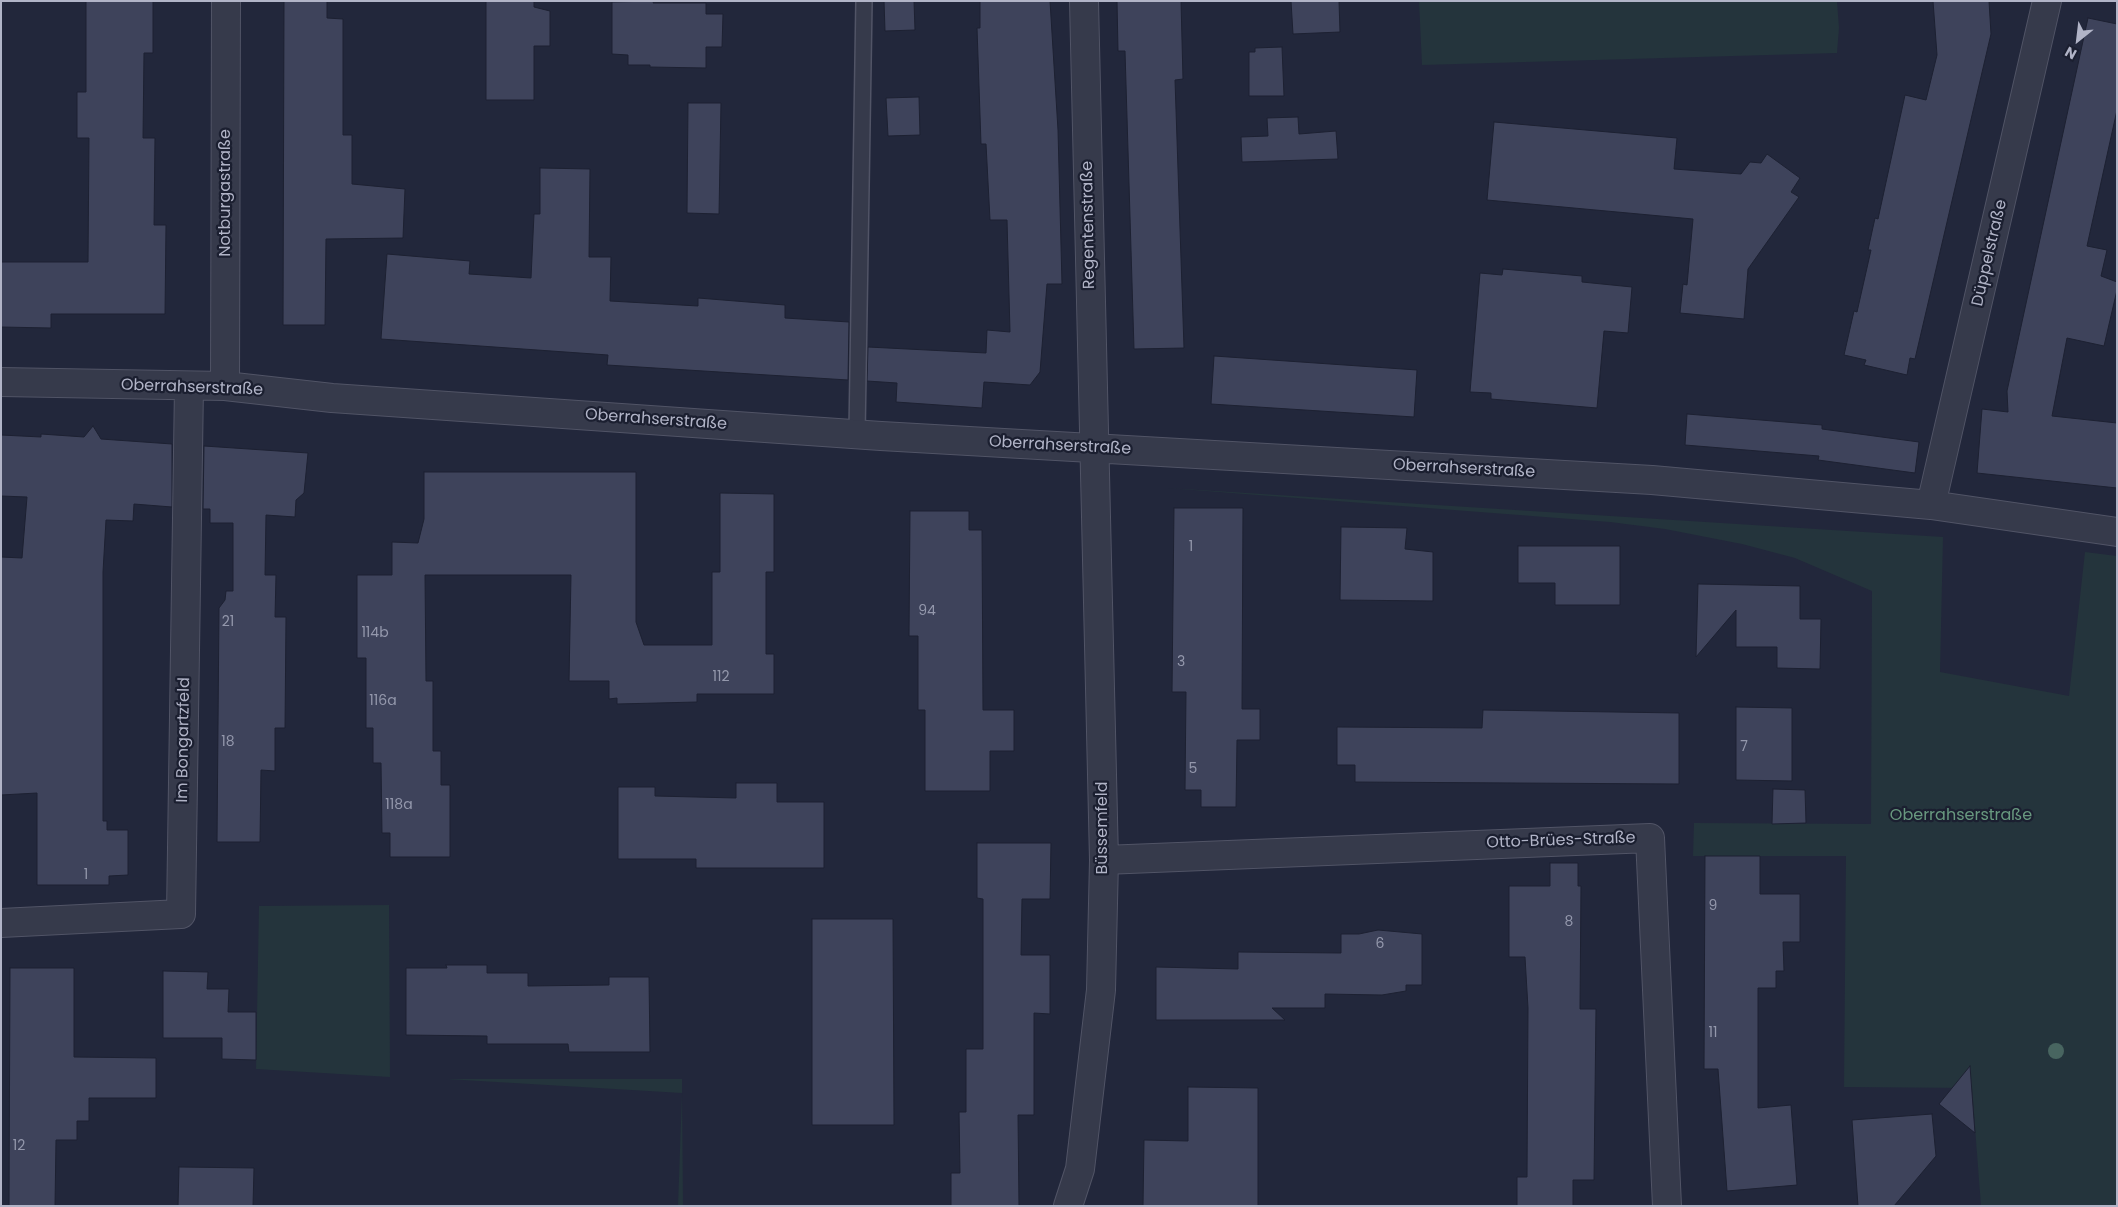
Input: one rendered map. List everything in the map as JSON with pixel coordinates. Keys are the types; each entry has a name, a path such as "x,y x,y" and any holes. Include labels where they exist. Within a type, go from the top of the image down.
{"street":[{"name":"Notburgastraße","path":"225,386 226,1"},
{"name":"Regentenstraße","path":"1084,1 1095,448"},
{"name":"Düppelstraße","path":"1931,505 2047,1"},
{"name":"Oberrahserstraße","path":"1,382 225,386 342,399 857,433 1652,480 1931,505 2117,532"},
{"name":"Im Bongartzfeld","path":"1,923 181,914 189,386"},
{"name":"Büssemfeld","path":"1068,1206 1080,1169 1101,990 1104,860 1095,448"},
{"name":"Otto-Brües-Straße","path":"1104,860 1650,838 1667,1206"}],"lane":[{"path":"857,433 864,1"}],"green space":[{"path":"1419,1 1837,1 1839,28 1837,53 1422,65"},
{"path":"1167,488 1943,537 1940,672 2069,696 2085,552 2117,556 2117,1206 1981,1206 1972,1088 1844,1087 1846,856 1693,856 1694,823 1871,824 1872,591 1795,558 1742,544 1665,529 1610,522"},
{"path":"389,905 390,1077 256,1069 259,906"},
{"path":"446,1079 682,1079 682,1093"},
{"path":"682,1093 683,1206 678,1206"}],"building":[{"path":"86,1 153,1 153,53 144,53 143,138 155,138 154,225 166,225 165,314 51,314 51,328 1,327 1,262 88,262 89,138 77,138 77,92 86,92"},
{"path":"284,1 327,1 327,18 343,19 343,135 352,135 352,184 405,189 403,238 326,239 325,325 283,325"},
{"path":"486,1 534,1 534,7 550,11 550,46 534,46 534,100 486,100"},
{"path":"654,1 653,3 706,3 706,14 723,14 722,47 706,47 706,68 628,65 628,55 612,54 612,2"},
{"path":"884,1 914,1 915,30 885,31"},
{"path":"980,1 1050,1 1058,130 1062,284 1047,284 1040,372 1030,385 984,382 982,408 896,402 897,383 867,381 868,347 986,353 987,330 1010,332 1007,220 990,220 986,144 981,144 977,28 980,28"},
{"path":"1117,1 1181,1 1183,79 1175,80 1184,348 1134,349 1125,51 1118,51"},
{"path":"1291,1 1339,1 1340,32 1293,34"},
{"path":"1933,1 1989,1 1991,34 1915,359 1910,358 1907,375 1864,365 1866,360 1844,355 1854,311 1857,312 1871,250 1868,250 1875,218 1878,219 1905,95 1926,100 1937,55"},
{"path":"2088,18 2117,24 2117,110 2087,246 2107,250 2101,276 2117,282 2117,290 2104,346 2067,338 2052,416 2117,423 2117,488 1977,473 1982,409 2008,412 2007,391"},
{"path":"1282,47 1284,96 1249,96 1249,52 1255,52 1255,48"},
{"path":"919,97 920,135 888,136 886,98"},
{"path":"688,103 721,103 719,214 687,213"},
{"path":"1298,117 1299,134 1336,131 1338,159 1242,162 1241,137 1268,136 1267,118"},
{"path":"1494,122 1677,138 1674,169 1741,174 1750,162 1761,163 1767,154 1800,178 1791,192 1799,197 1748,269 1744,319 1680,313 1683,284 1687,285 1693,219 1487,200"},
{"path":"540,168 590,169 589,257 611,257 610,301 698,306 698,298 785,305 785,318 849,322 848,380 607,365 608,355 381,339 387,254 470,261 469,274 531,278 534,214 540,214"},
{"path":"1503,269 1582,276 1582,282 1632,287 1628,333 1604,331 1597,408 1491,399 1491,393 1470,392 1480,273 1502,275"},
{"path":"1214,356 1417,370 1414,417 1211,404"},
{"path":"1687,414 1822,425 1822,429 1919,442 1915,473 1818,460 1819,456 1685,445"},
{"path":"93,426 101,439 172,444 172,507 134,504 133,521 106,520 103,572 103,821 107,821 107,830 128,830 128,875 109,876 109,885 37,885 37,793 1,795 1,557 22,558 27,497 1,496 1,435 41,437 41,434 84,437"},
{"path":"204,446 308,453 304,493 296,500 295,517 266,515 265,575 276,575 275,617 286,617 285,728 275,728 275,771 261,770 260,842 217,842 219,608 225,600 226,591 233,591 233,523 210,523 210,509 203,509"},
{"path":"424,472 636,472 636,622 644,645 712,645 712,572 720,572 720,493 774,494 774,572 766,572 766,654 774,654 774,694 697,694 697,702 617,704 617,698 609,699 609,681 569,681 571,575 425,575 426,681 433,681 433,751 441,751 441,785 450,785 450,857 390,857 390,833 382,833 381,763 373,763 373,728 366,728 366,658 357,658 357,575 392,575 392,542 418,543 424,519"},
{"path":"1174,508 1243,508 1242,709 1260,709 1260,740 1237,740 1236,807 1201,807 1201,790 1185,790 1186,692 1172,692"},
{"path":"910,511 969,511 969,530 982,530 983,710 1014,710 1014,751 990,751 990,791 925,791 925,710 918,710 918,636 909,636"},
{"path":"1341,527 1407,528 1405,549 1433,552 1433,601 1340,600"},
{"path":"1518,546 1620,546 1620,605 1555,605 1555,583 1518,583"},
{"path":"1698,584 1800,586 1800,619 1821,619 1820,669 1777,668 1777,647 1736,647 1736,610 1696,657"},
{"path":"1736,707 1792,708 1792,781 1736,780"},
{"path":"1483,710 1679,713 1679,784 1355,782 1355,765 1337,765 1337,727 1482,728"},
{"path":"736,783 777,783 777,802 824,802 824,868 696,868 696,859 618,859 618,787 655,787 655,796 736,798"},
{"path":"1773,789 1805,790 1806,823 1772,824"},
{"path":"977,843 1051,843 1050,899 1022,899 1021,955 1050,955 1050,1014 1034,1013 1034,1115 1018,1115 1019,1206 951,1206 951,1173 960,1173 959,1112 966,1112 966,1049 983,1049 983,899 977,898"},
{"path":"1705,856 1760,856 1760,894 1800,894 1800,942 1783,942 1784,971 1776,971 1776,988 1758,988 1758,1108 1791,1105 1797,1185 1727,1191 1718,1069 1704,1069"},
{"path":"1550,863 1578,863 1578,886 1581,886 1580,1009 1596,1009 1594,1180 1573,1180 1573,1206 1517,1206 1517,1177 1527,1177 1528,1008 1525,957 1509,957 1509,886 1550,886"},
{"path":"812,919 893,919 894,1125 812,1125"},
{"path":"1378,930 1422,934 1422,985 1406,985 1406,991 1382,995 1325,994 1325,1008 1272,1008 1285,1020 1156,1020 1156,967 1238,969 1238,952 1341,953 1341,934 1359,934"},
{"path":"446,965 487,965 487,973 528,973 528,986 609,985 609,977 649,977 650,1052 569,1052 568,1044 487,1044 487,1036 406,1035 406,968 447,968"},
{"path":"10,968 74,968 74,1057 156,1058 156,1098 89,1098 89,1121 77,1121 77,1140 56,1140 55,1206 9,1206"},
{"path":"163,971 208,972 207,989 229,989 228,1012 256,1012 256,1060 222,1059 222,1038 163,1038"},
{"path":"1970,1066 1975,1133 1939,1104"},
{"path":"1188,1087 1258,1088 1258,1206 1143,1206 1144,1140 1188,1141"},
{"path":"1932,1114 1936,1156 1894,1206 1858,1206 1852,1120"},
{"path":"179,1167 254,1168 253,1206 178,1206"}]}
